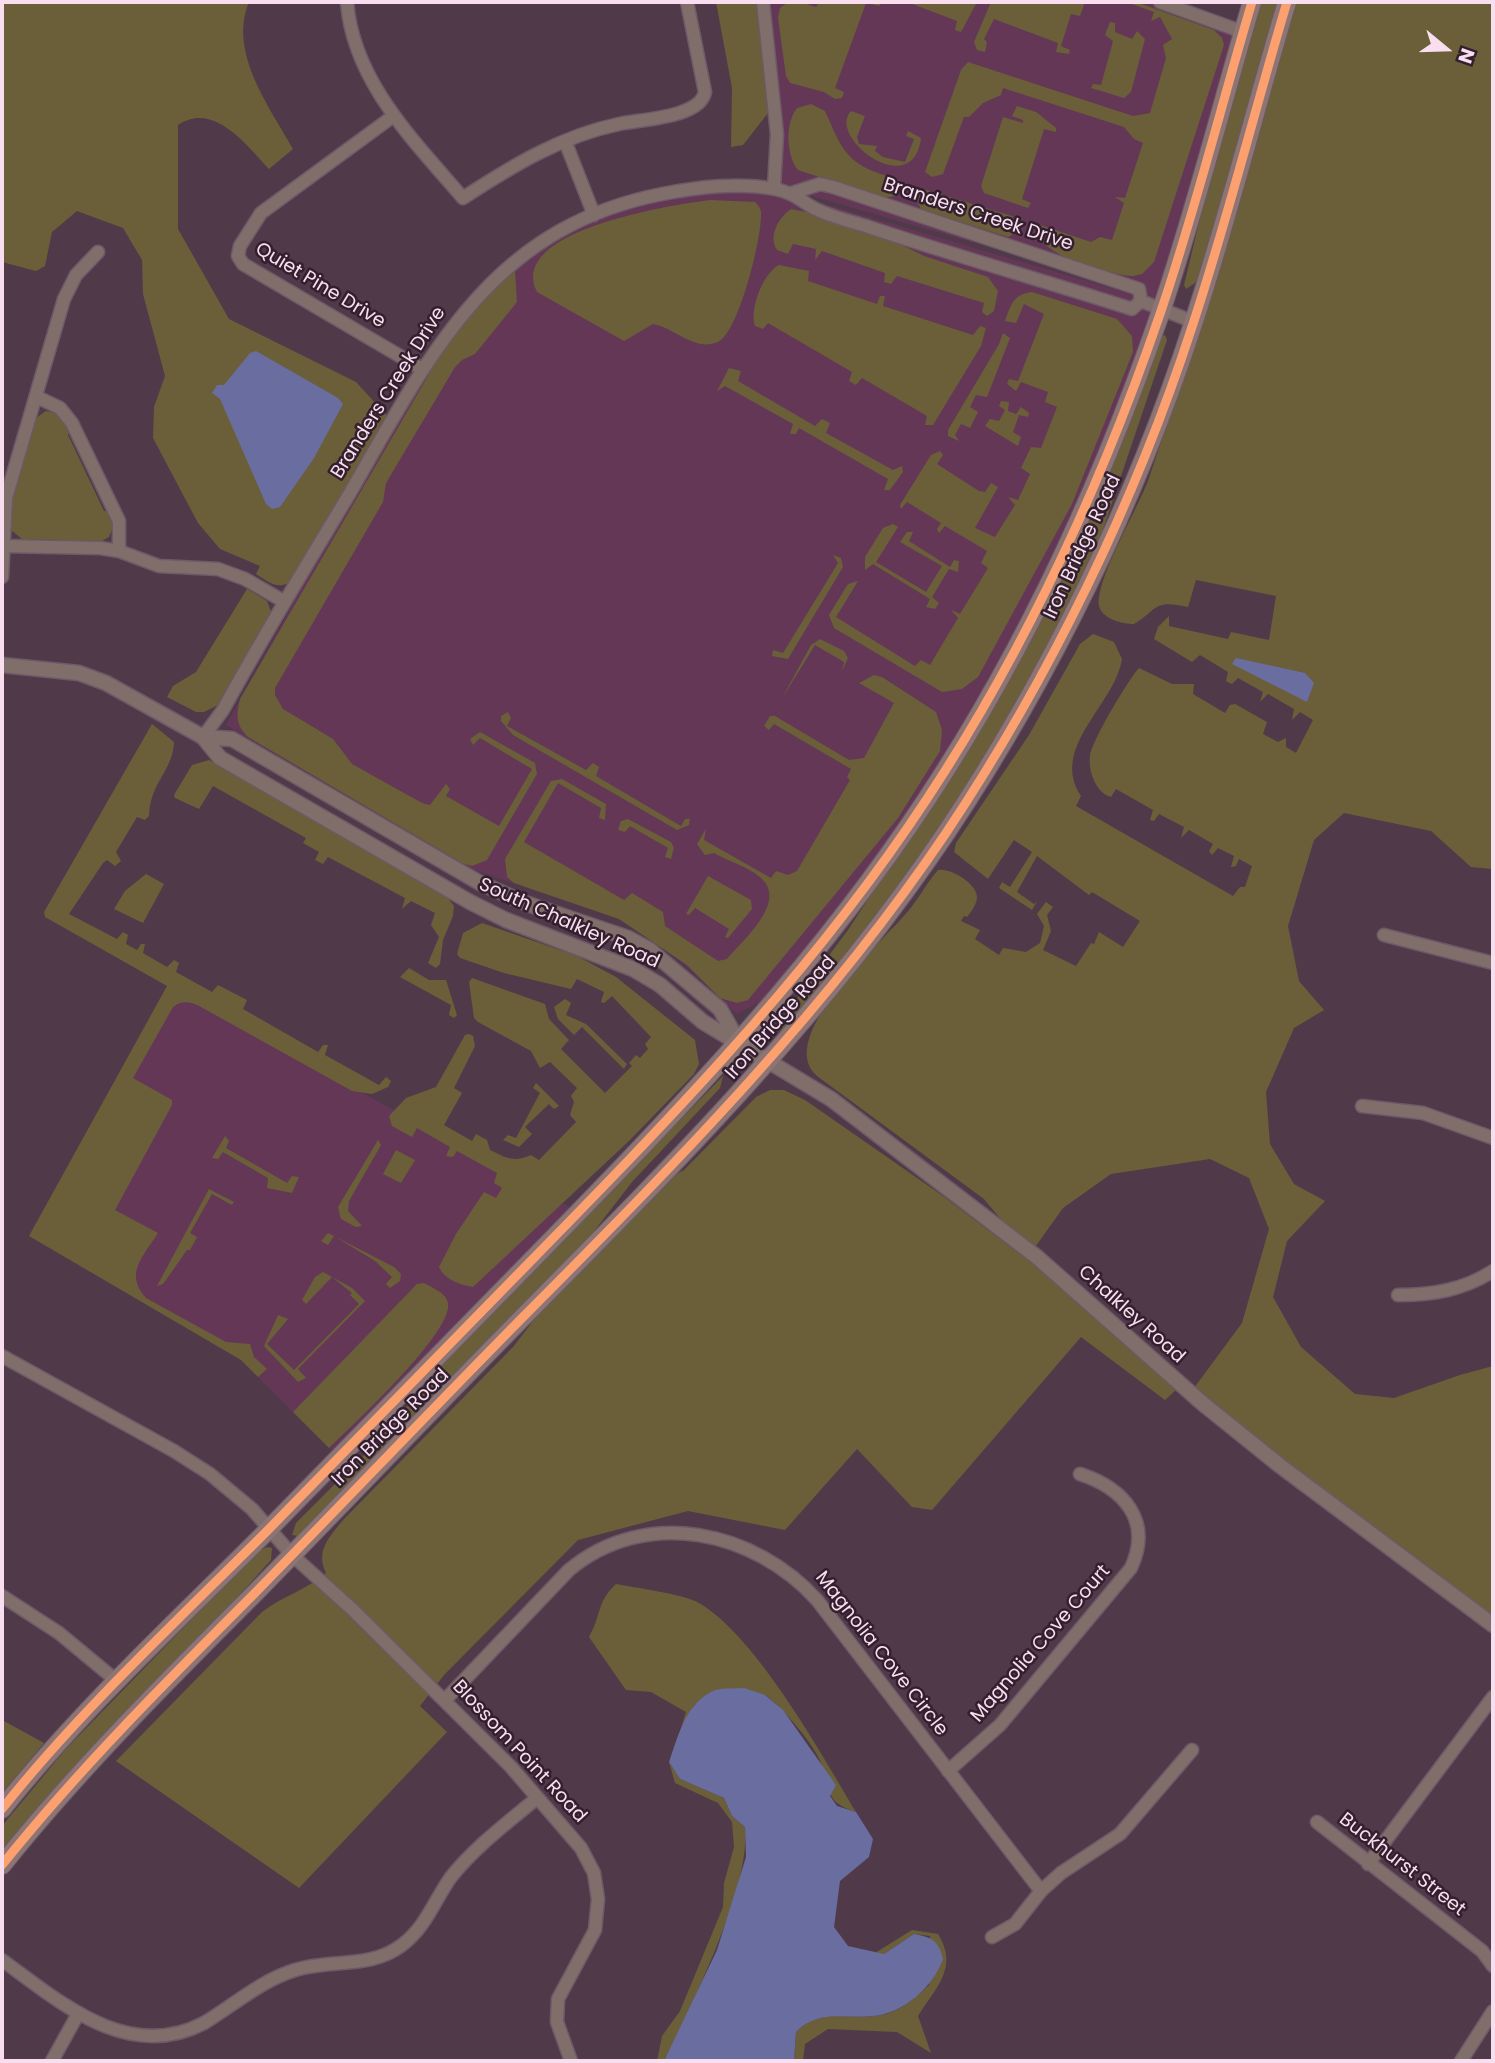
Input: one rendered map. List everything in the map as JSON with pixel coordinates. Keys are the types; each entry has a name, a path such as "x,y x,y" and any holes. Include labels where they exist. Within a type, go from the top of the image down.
{"main road":[{"name":"Iron Bridge Road","path":"2,1809 118,1682 679,1109 842,918 907,828 1012,656 1077,523 1161,311 1252,2"},
{"name":"Iron Bridge Road","path":"2,1865 76,1777 655,1184 768,1062 847,968 903,894 961,810 1028,698 1065,629 1126,500 1194,322 1287,2"}],"street":[{"path":"347,2 348,19 357,46 392,117 463,198 517,163 565,141 616,124 690,110 701,104 705,92 687,2"},
{"path":"763,2 777,134 774,188"},
{"path":"1160,2 1243,32"},
{"name":"Quiet Pine Drive","path":"392,117 261,213 240,246 238,256 243,264 422,369"},
{"path":"565,141 594,215"},
{"name":"Branders Creek Drive","path":"792,193 820,184 832,187 1139,289 1141,301"},
{"name":"Branders Creek Drive","path":"203,737 223,710 442,337 492,281 528,251 594,215 644,198 698,187 743,185 774,188 792,193 814,208 1132,309 1141,301"},
{"path":"2,577 6,498 64,299 76,275 97,252"},
{"name":"Branders Creek Drive","path":"1141,301 1194,322"},
{"path":"37,397 60,408 71,421 119,520 119,551"},
{"path":"3,546 119,551 159,566 205,567 231,573 285,602"},
{"name":"South Chalkley Road","path":"2,665 79,673 106,684 203,737 220,758 470,902 506,920 633,969 660,985 703,1022 738,1042"},
{"name":"South Chalkley Road","path":"203,737 232,739 502,894 639,944 671,966 720,1009 738,1042"},
{"path":"1384,935 1493,963"},
{"name":"Chalkley Road","path":"738,1042 831,1099 879,1134 1037,1257 1211,1411 1493,1625"},
{"path":"1362,1106 1423,1114 1493,1138"},
{"path":"1398,1295 1439,1293 1462,1287 1493,1272"},
{"name":"Blossom Point Road","path":"2,1356 183,1456 253,1509 292,1555 446,1700 581,1848 594,1873 598,1899 595,1930 558,1999 557,2022 571,2061"},
{"name":"Magnolia Cove Court","path":"947,1771 1000,1725 1131,1568 1138,1538 1128,1503 1103,1482 1080,1474"},
{"name":"Magnolia Cove Circle","path":"446,1700 579,1562 640,1537 699,1535 734,1542 762,1553 806,1587 1041,1891"},
{"path":"2,1596 59,1633 118,1682"},
{"path":"1368,1864 1493,1698"},
{"path":"992,1937 1016,1924 1041,1891 1067,1868 1120,1833 1192,1750"},
{"path":"2,1960 96,2027 121,2036 163,2038 201,2025 276,1977 317,1965 367,1961 386,1954 418,1931 452,1877 470,1856 537,1798"},
{"name":"Buckhurst Street","path":"1317,1822 1482,1951 1493,1966"},
{"path":"1461,2061 1493,2011"},
{"path":"52,2061 78,2014"}],"shaded area":[{"path":"2,2 249,2 244,21 247,59 263,97 293,149 269,169 239,138 216,122 204,118 191,119 178,125 178,229 229,319 356,382 389,418 296,577 290,582 276,585 267,581 256,574 260,566 220,549 198,523 153,438 154,407 165,376 143,294 142,260 123,228 77,211 52,232 45,266 36,271 2,262"},
{"path":"716,2 756,2 768,113 743,145 731,147 732,88"},
{"path":"763,2 1158,2 1242,33 1110,447 974,722 787,987 737,1014 687,967 653,940 616,918 469,868 226,725 422,369 522,255 644,198 774,188","holes":["805,194 1003,251 1131,294 804,198"]},
{"path":"788,2 801,2 816,7 819,2 883,2 879,6 866,3 835,88 844,92 842,98 835,99 824,92 790,83 786,76 778,18 780,8"},
{"path":"907,2 977,2 961,32 955,30 957,21"},
{"path":"991,2 1085,2 1080,16 1071,14 1061,46 1070,50 1069,54 1056,52 1058,43 994,19 984,39 987,42 985,52 977,50 974,42"},
{"path":"1126,2 1136,2 1214,30 1222,38 1224,45 1154,262 1142,274 1133,276 1108,272 1073,261 1045,244 1039,235 1040,225 1091,242 1100,237 1112,240 1124,203 1115,197 1125,198 1143,143 1134,139 1124,127 1003,88 1001,95 983,103 969,117 964,117 943,174 932,177 925,172 961,70 968,62 1133,116 1150,113 1166,58 1163,45 1172,39 1160,17 1151,21 1154,12"},
{"path":"1259,2 1281,2 1202,270 1195,283 1186,289 1184,285 1210,177"},
{"path":"1296,2 1493,2 1493,869 1471,867 1431,831 1344,813 1314,840 1288,926 1299,981 1324,1010 1294,1028 1266,1092 1270,1144 1294,1184 1325,1201 1287,1241 1273,1297 1301,1347 1355,1394 1394,1398 1493,1366 1493,1620 1271,1453 1194,1388 1242,1323 1269,1229 1249,1178 1210,1159 1111,1174 1063,1208 1033,1250 1008,1228 984,1199 817,1076 808,1060 809,1040 819,1017 834,994 907,913 938,870 949,871 972,886 976,892 976,902 967,917 964,916 961,921 980,930 975,939 999,955 1003,948 1026,952 1040,943 1044,926 1037,914 1046,902 1053,907 1047,915 1051,931 1043,950 1076,966 1091,943 1094,944 1099,932 1123,947 1140,921 1092,892 1089,895 1037,856 1017,892 1034,904 1037,901 1032,910 999,888 1002,882 1010,887 1032,852 1014,840 988,879 954,852 956,843 1029,735 1080,644 1093,634 1114,642 1122,659 1117,676 1078,743 1073,760 1073,778 1081,796 1076,806 1233,896 1240,887 1245,887 1252,866 1239,859 1236,866 1231,867 1234,856 1218,848 1212,855 1209,851 1213,844 1189,830 1181,838 1184,827 1159,814 1154,821 1150,820 1153,810 1116,789 1111,797 1106,795 1094,781 1090,756 1111,711 1139,668 1172,684 1194,684 1193,694 1225,713 1230,705 1235,704 1267,722 1263,734 1278,742 1286,738 1286,747 1296,753 1313,720 1300,712 1292,720 1294,709 1268,694 1260,702 1263,692 1238,678 1232,684 1226,681 1228,672 1200,655 1192,662 1154,639 1158,627 1169,616 1169,626 1228,639 1231,632 1269,640 1276,596 1196,580 1188,607 1161,605 1134,624 1108,617 1099,606 1104,579 1149,478 1188,360"},
{"path":"1110,22 1115,23 1115,32 1132,39 1137,31 1145,39 1131,92 1124,98 1091,88 1093,84 1101,85 1113,41 1105,35"},
{"path":"811,104 825,111 841,144 852,158 868,169 900,181 895,196 883,198 798,170 789,148 790,122 797,108"},
{"path":"1017,106 1036,112 1056,128 1056,132 1044,129 1022,199 1031,203 1028,208 984,193 981,186 1003,117 1023,123 1023,120 1012,116"},
{"path":"851,111 865,116 857,137 859,144 877,146 875,151 883,157 905,162 914,139 906,136 908,131 921,138 915,157 903,165 889,165 874,159 860,148 850,135 847,122"},
{"path":"920,188 1012,216 1019,226 1017,232 1008,237 921,209 915,197"},
{"path":"710,200 755,202 761,214 753,264 741,304 726,335 718,342 693,342 653,324 624,341 537,292 534,270 546,252 568,237 630,215"},
{"path":"791,209 816,214 884,236 924,256 988,277 998,291 994,311 987,316 982,312 984,303 897,276 891,284 884,282 885,273 822,251 815,260 816,249 793,244 788,254 777,250 774,233 782,217"},
{"path":"779,265 809,271 808,281 877,304 880,296 885,296 883,306 973,335 980,326 986,328 981,346 933,425 925,425 927,416 862,378 856,385 849,381 852,372 768,323 763,329 755,326 754,311 759,292 773,269"},
{"path":"515,271 517,302 475,354 455,367 386,483 383,502 275,688 275,695 283,709 333,739 352,764 430,805 446,784 450,789 446,796 499,826 532,769 480,738 473,745 470,739 480,732 535,763 537,774 487,860 472,866 464,864 248,737 239,724 238,710 240,699 439,357 474,311"},
{"path":"1032,292 1117,319 1132,336 1133,352 1072,504 978,677 962,689 942,692 834,628 829,615 848,584 858,581 836,617 915,666 921,660 930,665 958,618 951,610 960,614 988,568 981,563 987,551 945,526 939,533 937,529 941,523 907,502 901,509 900,505 931,455 940,451 943,455 937,464 979,491 985,492 991,483 998,487 975,528 995,537 1015,505 1008,497 1018,500 1030,474 1021,468 1031,447 1041,448 1057,407 1045,402 1048,392 1021,382 1016,391 1007,384 1009,379 1018,381 1044,314 1024,304 1016,323 1005,321 1017,298"},
{"path":"1003,333 1010,338 987,397 976,395 970,407 978,412 970,428 961,424 955,435 959,441 948,436 948,430"},
{"path":"1165,335 1167,340 1093,559 1049,647 970,785 866,934 783,1030 771,1033 848,930 958,762 1160,337"},
{"path":"729,368 741,371 738,381 815,426 822,419 830,423 826,433 893,470 902,466 903,472 890,490 884,490 888,479 799,428 796,434 790,434 793,424 725,386 717,391"},
{"path":"1001,401 1009,402 1008,411 1016,414 1021,407 1029,413 1028,417 1019,415 1013,432 1021,437 1018,446 985,426 990,419 999,421 1005,410 999,406"},
{"path":"46,411 56,413 70,431 68,435 104,511 107,511 114,524 109,537 102,541 22,539 11,530 13,495 36,418"},
{"path":"893,524 898,527 876,562 926,592 942,566 900,542 907,532 913,532 909,541 950,567 954,560 959,561 958,572 949,569 932,597 939,603 935,609 926,607 930,599 873,564 865,570 865,557 883,528"},
{"path":"833,555 841,558 843,567 788,659 772,656 773,650 783,653 838,563"},
{"path":"247,589 267,601 272,614 220,704 204,712 196,712 167,697 173,686 196,672"},
{"path":"820,639 844,651 848,658 842,671 844,662 815,645 781,700 811,645"},
{"path":"874,675 882,677 936,712 942,730 940,751 898,818 748,1000 737,1003 720,998 687,965 619,919 514,883 507,877 505,859 551,781 562,779 606,804 605,820 599,818 601,808 558,783 524,842 624,900 632,893 663,912 665,926 718,961 727,959 759,922 769,900 769,890 763,880 753,872 714,853 705,855 697,844 706,829 704,840 771,878 776,871 788,875 797,871 850,780 847,777 851,769 774,724 769,730 764,726 770,716 775,716 849,760 864,758 894,703 859,683"},
{"path":"508,712 511,718 507,726 586,770 593,763 599,767 596,776 681,826 685,819 690,819 689,825 677,830 513,735 501,721 501,716"},
{"path":"152,724 174,742 170,761 153,794 149,816 145,820 137,817 116,852 121,861 115,866 107,860 103,863 69,914 117,939 123,932 128,935 126,944 137,950 141,944 145,944 143,953 167,967 174,960 179,963 176,972 212,992 218,985 247,1000 243,1009 318,1052 323,1045 328,1045 325,1055 379,1085 386,1077 391,1081 388,1087 372,1094 352,1091 201,1007 187,1002 173,1007 133,1078 172,1100 172,1105 115,1210 158,1233 138,1265 136,1281 146,1298 226,1342 250,1344 254,1357 267,1369 258,1377 241,1360 29,1236 167,986 45,917 44,912"},
{"path":"209,760 447,897 454,906 453,916 443,940 440,964 436,968 428,963 439,937 431,925 435,913 411,901 402,909 405,898 328,857 323,864 315,860 319,852 303,843 306,838 213,786 199,809 175,798 174,795 192,765"},
{"path":"628,819 671,842 674,848 671,859 665,857 668,848 630,826 625,832 618,830 621,821"},
{"path":"146,874 164,884 143,923 114,909 125,891"},
{"path":"708,876 751,900 752,909 728,938 725,937 729,929 695,908 689,915 686,914"},
{"path":"482,923 577,956 616,977 695,1040 699,1064 694,1074 630,1140 473,1287 453,1281 439,1267 456,1234 484,1192 496,1198 502,1188 494,1183 497,1173 457,1151 453,1157 446,1156 450,1147 417,1128 412,1137 392,1126 389,1116 406,1098 436,1087 465,1035 469,1034 473,1036 475,1046 454,1088 462,1093 444,1125 472,1141 476,1134 487,1140 490,1150 496,1153 515,1159 531,1155 539,1160 576,1122 570,1115 574,1102 571,1096 577,1088 550,1062 540,1068 531,1051 478,1022 474,1018 469,982 472,978 545,1004 549,1019 569,1040 561,1049 605,1093 632,1066 629,1063 636,1055 640,1058 648,1049 645,1044 651,1037 612,996 604,1003 601,1002 604,992 577,979 571,989 504,973 460,958 457,954 463,933"},
{"path":"409,968 429,980 446,980 457,1015 454,1018 449,1015 451,1005 400,977"},
{"path":"168,986 577,1211 338,1457 241,1360 29,1236"},
{"path":"565,999 571,1003 566,1015 586,1024 627,1064 624,1069 582,1027 574,1035 558,1019 554,1007"},
{"path":"723,1076 720,1088 632,1182 568,1265 299,1536 292,1535 296,1523 376,1443 448,1358"},
{"path":"536,1083 559,1106 554,1109 549,1104 525,1127 532,1134 519,1147 503,1140 508,1135 516,1138 540,1093 533,1088"},
{"path":"770,1090 784,1090 805,1100 943,1196 1038,1268 1176,1390 1165,1400 1081,1337 932,1510 912,1507 857,1449 785,1530 688,1511 578,1540 444,1675 420,1706 447,1732 299,1888 116,1761 262,1612 326,1573 323,1551 343,1520 513,1347 537,1316 671,1177 684,1170 756,1097"},
{"path":"225,1136 229,1141 226,1148 287,1183 292,1176 299,1177 292,1193 267,1188 268,1178 223,1152 218,1159 212,1158"},
{"path":"378,1140 381,1145 349,1201 348,1211 362,1226 356,1227 341,1219 338,1207"},
{"path":"396,1150 415,1160 401,1183 383,1174"},
{"path":"209,1189 234,1202 232,1205 212,1194 190,1233 197,1237 190,1250 187,1250 163,1284 157,1286"},
{"path":"328,1233 334,1236 328,1245 321,1241"},
{"path":"335,1237 394,1267 401,1274 400,1281 390,1288 386,1284 392,1277 375,1261"},
{"path":"323,1272 352,1288 365,1301 298,1369 306,1378 298,1382 264,1346 278,1315 288,1319 267,1344 294,1370 359,1304 350,1295 352,1293 332,1277 306,1304 302,1300 315,1277"},
{"path":"424,1283 447,1299 446,1316 435,1334 399,1378 329,1448 293,1412 417,1284"},
{"path":"267,1547 272,1548 271,1560 2,1858 2,1826 65,1750 257,1552"},
{"path":"616,1584 692,1600 721,1619 743,1642 786,1698 856,1812 833,1799 821,1763 812,1746 765,1695 695,1704 681,1728 686,1712 651,1692 626,1690 589,1637 602,1603"},
{"path":"2,1720 44,1743 2,1793"},
{"path":"669,1762 680,1779 724,1798 732,1816 745,1827 745,1850 732,1903 712,1959 678,2037 664,2061 657,2061 662,2036 680,2011 723,1907 724,1883 734,1847 732,1822 718,1803 675,1783"},
{"path":"912,1930 938,1934 946,1957 943,1977 918,2016 931,2053 897,2032 828,2029 805,2044 803,2061 794,2061 796,2032 807,2024 829,2017 864,2017 889,2013 906,2004 929,1985 930,1936 914,1934 884,1954 875,1953"}],"water":[{"path":"256,351 338,398 343,404 314,458 280,507 272,509 266,504 220,399 212,393 217,385 224,385 250,353"},
{"path":"1236,658 1305,673 1314,683 1307,702 1232,664"},
{"path":"744,1688 765,1695 783,1710 836,1785 830,1796 837,1806 856,1812 873,1839 869,1857 840,1881 834,1927 848,1946 884,1954 914,1934 926,1937 937,1944 943,1959 925,1989 896,2010 874,2016 832,2016 805,2025 796,2032 794,2061 664,2061 717,1950 746,1857 745,1827 732,1816 724,1798 680,1779 669,1762 684,1722 702,1698 714,1690"}],"cycle path":[{"path":"2,1809 96,1702 576,1215 726,1056 820,945 908,827 984,706 1019,643 1051,580 1110,448 1173,276 1252,2"},
{"path":"2,1865 124,1726 640,1198 749,1082 852,961 946,833 984,774 1055,651 1117,523 1145,457 1206,284 1287,2"}]}
